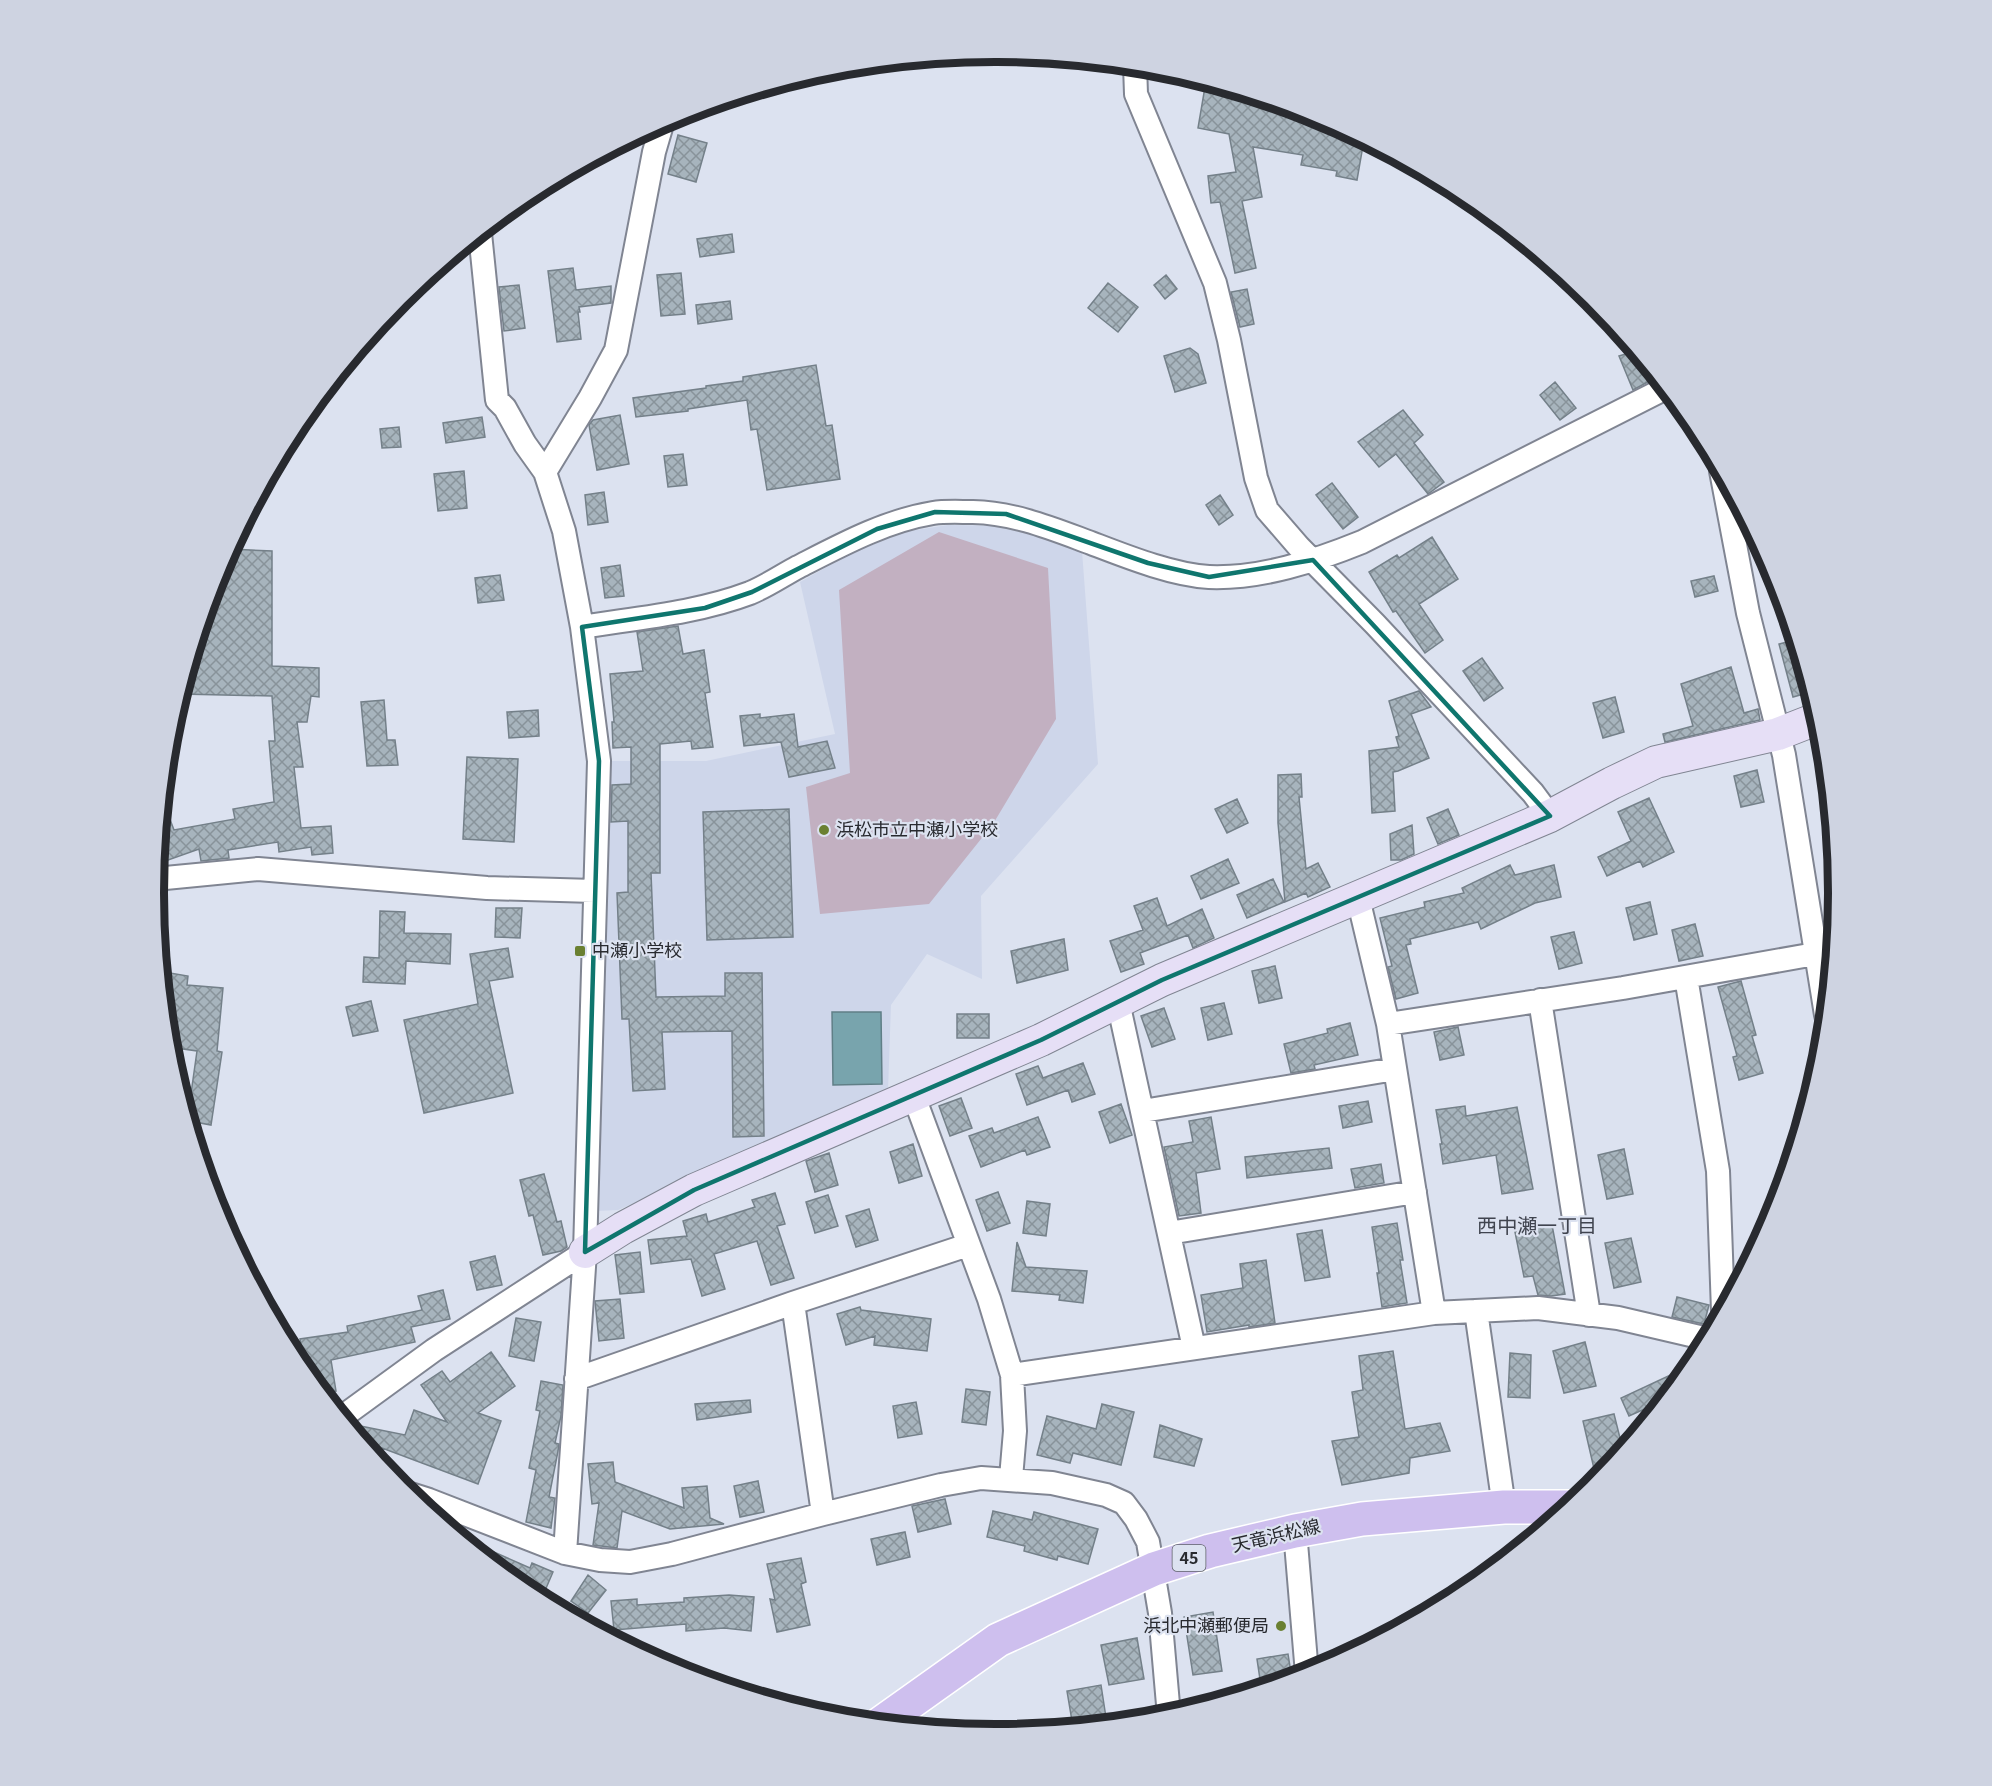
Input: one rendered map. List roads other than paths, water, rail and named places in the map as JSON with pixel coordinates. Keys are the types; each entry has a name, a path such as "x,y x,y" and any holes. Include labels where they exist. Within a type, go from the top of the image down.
{"main road":[{"name":"天竜浜松線","path":"889,1717 998,1640 1154,1569 1210,1551 1295,1531 1362,1519 1555,1508"}],"street":[{"path":"1135,73 1136,94 1215,283 1229,340 1256,478 1267,510 1533,793 1550,816"},
{"path":"545,472 616,350 659,133"},
{"path":"481,241 497,400 505,408 525,444 545,472 564,531 582,627 599,761 585,1252 565,1553"},
{"path":"582,627 705,608 752,592 877,529 904,519 935,512 1006,514 1148,563 1192,575 1209,577 1248,574 1313,560 1362,542 1659,391"},
{"path":"1725,494 1748,613 1784,755 1821,989"},
{"path":"348,1413 434,1350 585,1252 623,1228 694,1190 1041,1040 1162,980 1550,816 1656,762 1778,734 1810,722"},
{"path":"165,878 258,869 487,888 594,891"},
{"path":"1358,898 1388,1024 1434,1313"},
{"path":"1388,1024 1686,977 1815,954"},
{"path":"1686,977 1718,1172 1722,1297"},
{"path":"1540,1000 1589,1315"},
{"path":"1118,1002 1194,1348"},
{"path":"1143,1111 1395,1069"},
{"path":"913,1094 989,1299 1012,1375 1015,1431 1011,1478"},
{"path":"1169,1233 1415,1192"},
{"path":"576,1379 968,1245"},
{"path":"793,1303 823,1514"},
{"path":"1012,1375 1434,1313 1538,1308 1618,1318 1698,1337"},
{"path":"1476,1311 1533,1509"},
{"path":"428,1500 565,1553 600,1560 630,1562 941,1485 981,1478 1011,1478 1052,1483 1106,1495 1124,1503 1148,1542 1154,1569 1169,1706"},
{"path":"1295,1531 1306,1664"}],"place":[{"name":"浜松市立中瀬小学校","path":"824,830"},
{"name":"中瀬小学校","path":"580,951"},
{"name":"浜北中瀬郵便局","path":"1281,1626"}],"district":[{"name":"西中瀬一丁目","path":"1537,1226"}]}
